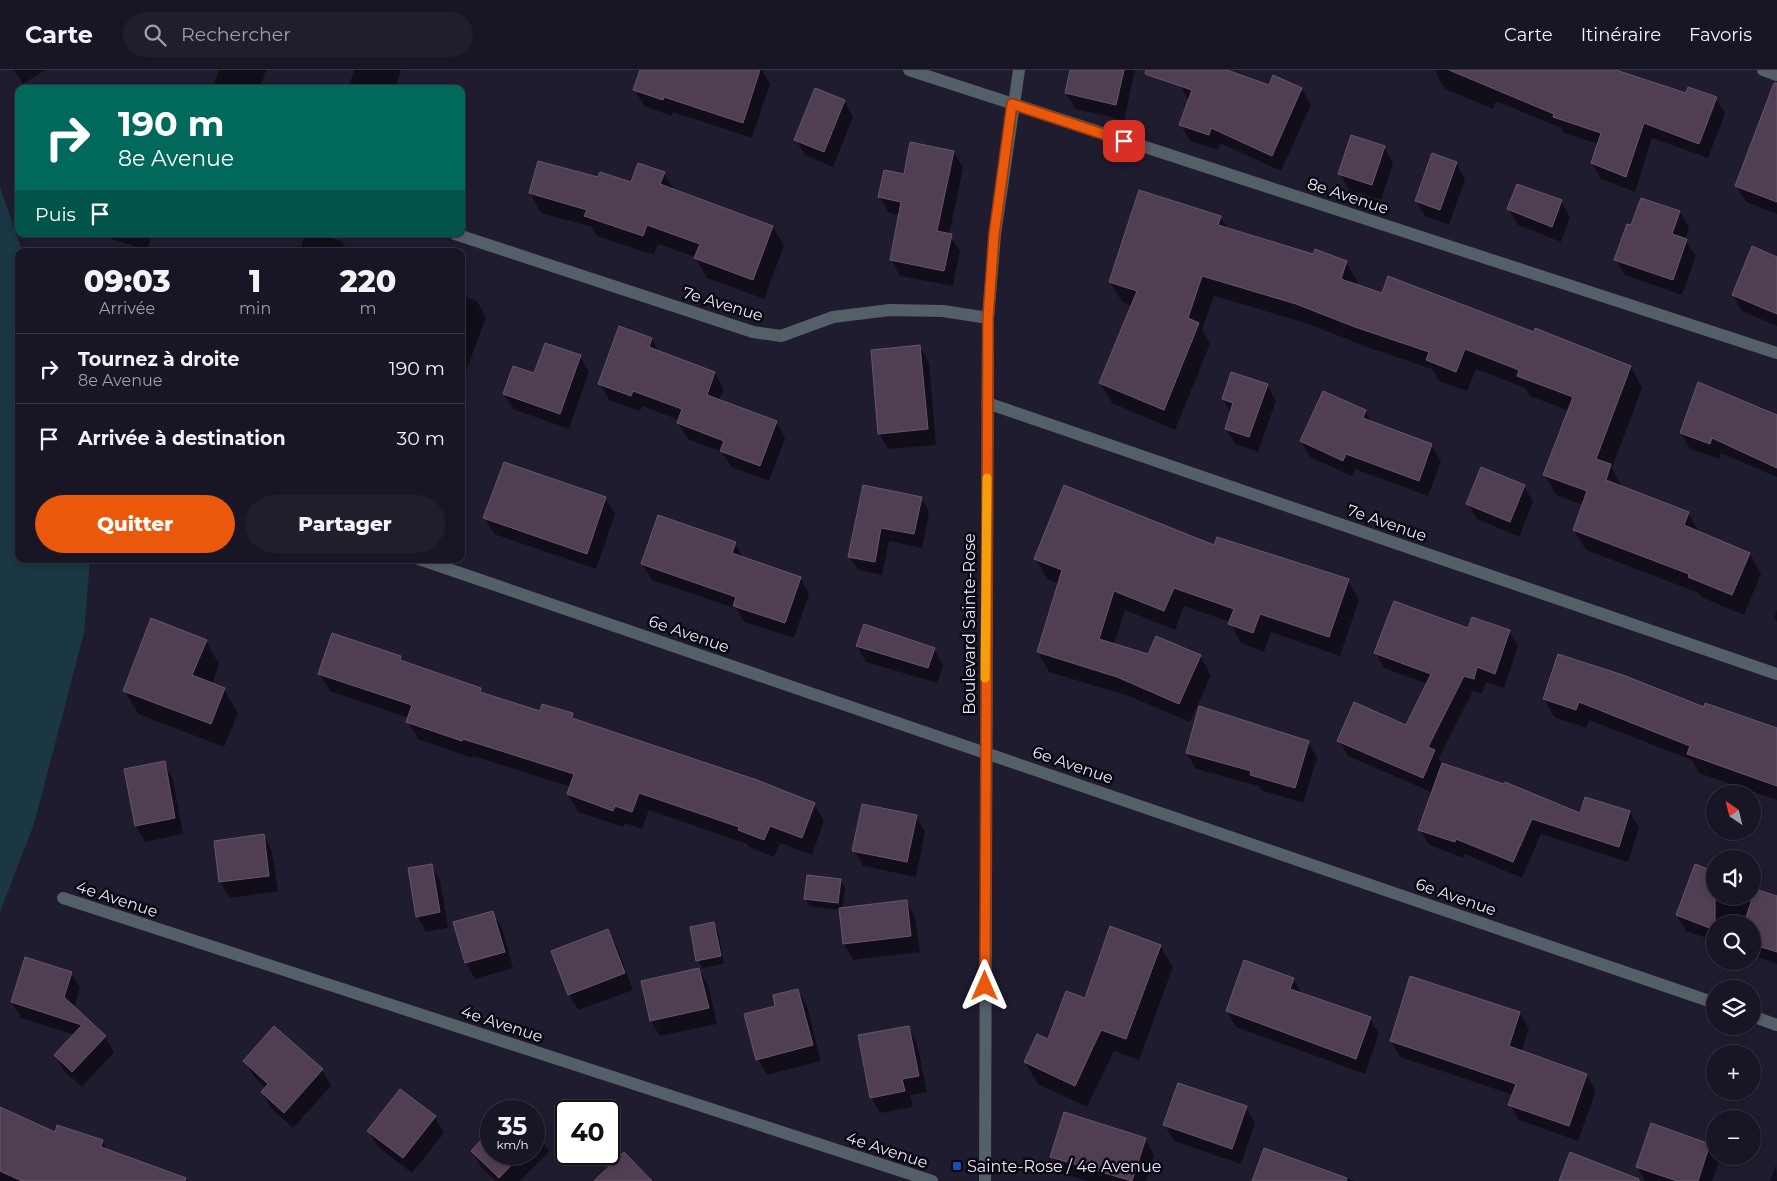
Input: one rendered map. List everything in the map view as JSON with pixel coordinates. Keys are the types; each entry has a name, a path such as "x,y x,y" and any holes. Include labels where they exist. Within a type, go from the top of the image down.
{"street":[{"name":"8e Avenue","path":"909,70 1777,353"},
{"name":"Boulevard Sainte-Rose","path":"985,1181 988,318 994,235 1012,104 1019,70"},
{"path":"1763,70 1777,75"},
{"name":"7e Avenue","path":"464,237 753,332 781,336 833,318 890,310 943,311 988,318"},
{"name":"7e Avenue","path":"987,403 1777,674"},
{"name":"6e Avenue","path":"431,563 1706,1000"},
{"name":"4e Avenue","path":"63,898 932,1181"},
{"path":"1761,1019 1777,1025"}],"water":[{"path":"0,187 15,231 15,237 17,237 21,248 15,248 15,563 90,563 84,633 34,824 0,912"}],"building":[{"path":"640,70 760,70 743,123 664,97 663,100 633,90"},
{"path":"1070,70 1124,70 1116,105 1065,93"},
{"path":"1146,70 1227,70 1269,85 1273,75 1302,88 1272,156 1211,128 1209,135 1179,125 1192,90 1145,74"},
{"path":"1449,70 1616,70 1686,93 1688,87 1717,97 1699,144 1644,123 1626,177 1591,163 1601,133 1553,117 1554,114"},
{"path":"1774,83 1777,83 1777,202 1735,186"},
{"path":"815,88 845,100 824,152 794,140"},
{"path":"1351,135 1385,146 1372,185 1338,174"},
{"path":"910,142 954,151 937,231 952,234 944,271 890,260 901,202 878,197 884,170 904,174"},
{"path":"1432,153 1457,162 1440,210 1415,201"},
{"path":"538,161 598,177 600,172 631,182 638,163 665,172 660,184 773,226 753,280 694,258 700,244 647,225 643,236 584,216 587,210 529,193"},
{"path":"1517,184 1562,200 1552,227 1507,209"},
{"path":"1139,190 1221,216 1218,225 1313,254 1315,249 1347,261 1341,279 1382,293 1388,276 1534,332 1535,328 1631,366 1596,459 1611,464 1606,480 1689,512 1684,525 1750,553 1732,595 1688,577 1689,574 1573,530 1587,491 1543,475 1573,397 1517,376 1519,370 1465,349 1456,372 1426,360 1429,352 1355,327 1296,304 1202,276 1188,318 1199,323 1164,410 1099,383 1137,291 1109,282"},
{"path":"1641,198 1680,211 1672,234 1687,239 1673,280 1614,260 1627,224 1631,225"},
{"path":"1752,246 1777,257 1777,314 1732,295"},
{"path":"619,326 652,338 649,347 715,372 707,395 777,421 760,466 720,451 724,441 677,423 682,409 633,391 631,396 598,384"},
{"path":"545,343 581,355 560,414 503,394 513,366 534,373"},
{"path":"920,345 928,429 878,434 871,350"},
{"path":"1231,372 1268,384 1249,437 1225,429 1233,403 1222,399"},
{"path":"1698,382 1777,415 1777,468 1712,438 1710,444 1680,433"},
{"path":"1323,391 1366,410 1363,418 1432,444 1419,481 1346,454 1343,461 1300,441"},
{"path":"504,462 606,497 587,554 483,518"},
{"path":"1481,467 1525,485 1510,522 1466,504"},
{"path":"863,485 922,497 914,534 881,528 875,562 848,557"},
{"path":"1064,485 1214,545 1217,537 1349,579 1329,637 1260,614 1253,633 1228,624 1234,609 1174,588 1164,611 1114,591 1099,639 1148,654 1156,636 1201,655 1179,704 1117,677 1037,652 1062,570 1034,559"},
{"path":"658,515 736,542 732,553 801,577 785,623 733,606 736,597 641,564"},
{"path":"1394,601 1468,628 1472,617 1510,630 1495,674 1477,667 1474,679 1464,676 1428,747 1435,750 1423,778 1337,741 1354,702 1406,725 1431,674 1374,653"},
{"path":"151,618 207,640 192,675 225,688 211,724 123,691"},
{"path":"864,624 935,648 928,668 856,646"},
{"path":"332,633 401,656 400,660 481,688 480,692 540,711 542,704 573,713 572,718 757,780 815,803 802,838 770,826 764,840 738,830 739,827 639,793 632,812 615,806 613,811 567,794 574,774 463,739 462,741 406,722 412,705 318,674"},
{"path":"1558,654 1623,675 1704,707 1705,703 1777,728 1777,786 1687,754 1690,746 1579,702 1576,710 1543,699"},
{"path":"1199,706 1309,741 1295,788 1250,775 1251,771 1186,753"},
{"path":"165,761 175,818 135,826 124,769"},
{"path":"1442,763 1504,784 1505,782 1580,813 1585,797 1630,811 1619,847 1532,819 1513,862 1456,839 1455,842 1418,830"},
{"path":"862,804 917,815 907,862 852,851"},
{"path":"264,834 269,876 219,882 214,841"},
{"path":"432,864 440,912 416,917 408,868"},
{"path":"1695,864 1706,868 1706,905 1715,905 1715,915 1706,915 1706,927 1676,915"},
{"path":"807,875 841,879 838,903 804,899"},
{"path":"1761,891 1777,896 1777,952 1761,947 1761,915 1747,915 1750,905 1761,905"},
{"path":"907,900 911,936 843,944 839,908"},
{"path":"493,911 505,952 465,963 453,922"},
{"path":"714,922 721,956 696,961 690,927"},
{"path":"1110,926 1161,945 1126,1039 1101,1030 1075,1086 1024,1062 1037,1034 1048,1039 1066,991 1085,998"},
{"path":"608,929 625,973 568,995 551,951"},
{"path":"25,957 72,972 64,997 106,1036 72,1072 54,1055 82,1025 11,1002"},
{"path":"1244,960 1294,978 1290,989 1371,1017 1356,1059 1226,1011"},
{"path":"699,968 709,1008 650,1021 641,981"},
{"path":"1410,976 1520,1012 1509,1046 1587,1074 1569,1126 1508,1105 1516,1084 1390,1041"},
{"path":"798,989 813,1045 756,1060 744,1014 775,1006 773,995"},
{"path":"274,1026 323,1069 284,1113 261,1092 268,1084 243,1061"},
{"path":"909,1026 919,1076 902,1079 905,1091 870,1098 858,1035"},
{"path":"1178,1083 1247,1106 1232,1149 1163,1125"},
{"path":"400,1089 436,1116 403,1158 367,1131"},
{"path":"0,1107 55,1132 57,1125 103,1140 101,1147 186,1178 185,1181 22,1181 0,1171"},
{"path":"1064,1112 1146,1138 1132,1181 1050,1157"},
{"path":"1651,1123 1706,1143 1706,1156 1698,1181 1677,1181 1636,1167"},
{"path":"480,1141 480,1160 471,1151"},
{"path":"1264,1148 1347,1178 1346,1181 1252,1181"},
{"path":"624,1152 652,1181 594,1181 611,1165 620,1165 620,1156"},
{"path":"1570,1152 1639,1179 1639,1181 1559,1181"},
{"path":"486,1165 511,1165 499,1178"}],"slow traffic":[{"path":"985,678 987,478"}],"place":[{"name":"Sainte-Rose / 4e Avenue","path":"957,1166"}],"route":[{"path":"985,986 988,318 994,235 1012,104 1124,141"}]}
